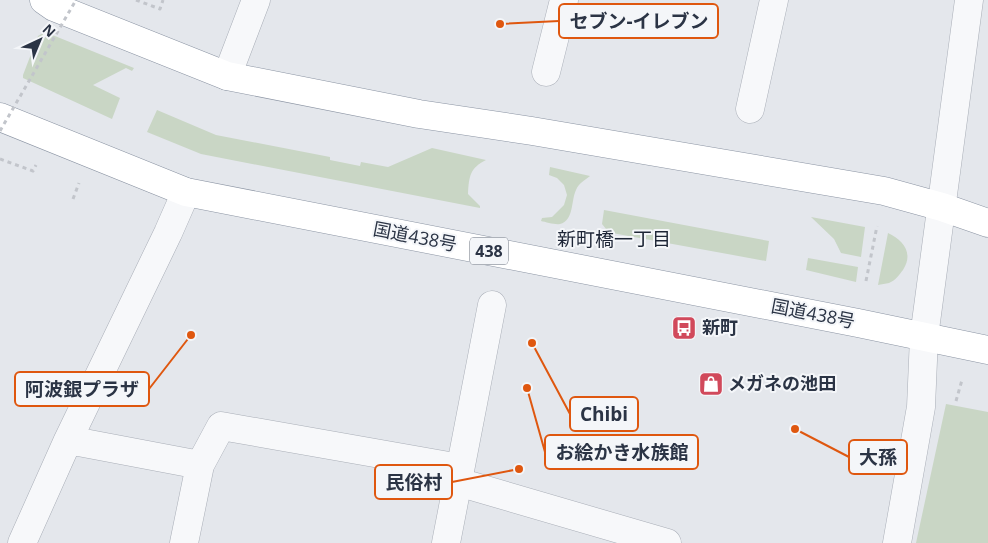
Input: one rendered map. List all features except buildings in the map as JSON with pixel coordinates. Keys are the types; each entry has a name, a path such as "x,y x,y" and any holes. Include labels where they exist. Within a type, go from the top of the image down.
{"highway":[{"path":"44,0 54,7 227,76 419,114 884,191 942,207 988,224"},
{"name":"国道438号","path":"0,117 186,192 988,350"}],"street":[{"path":"227,76 256,0"},
{"path":"546,72 564,0"},
{"path":"750,109 774,0"},
{"path":"897,543 921,407 924,337 968,0"},
{"path":"22,543 68,440 186,192"},
{"path":"446,543 492,305"},
{"path":"184,543 200,465 221,426 459,475 667,543"},
{"path":"68,440 200,465"}],"path":[{"path":"0,131 76,0"},
{"path":"136,0 160,9 163,0"},
{"path":"0,159 28,169"},
{"path":"866,281 876,226"}],"green space":[{"path":"45,32 134,68 132,71 126,68 93,85 120,98 112,119 23,78 38,36"},
{"path":"157,110 216,135 330,157 330,160 360,166 361,162 388,167 432,148 486,160 471,173 469,182 468,194 480,208 201,154 147,132"},
{"path":"550,167 590,176 577,188 570,215 565,222 560,224 541,221 542,218 552,217 564,205 567,195 564,185 557,178 549,175"},
{"path":"604,210 769,241 766,261 612,233 602,224"},
{"path":"811,217 865,227 861,257 841,253 834,239"},
{"path":"888,233 898,239 905,248 907,253 906,264 895,279 889,283 878,285"},
{"path":"808,258 858,267 856,282 806,270"},
{"path":"946,404 988,412 988,543 916,543"}],"place":[{"name":"セブン-イレブン","path":"500,24"},
{"name":"新町","path":"684,328"},
{"name":"阿波銀プラザ","path":"191,335"},
{"name":"Chibi","path":"532,343"},
{"name":"メガネの池田","path":"711,384"},
{"name":"お絵かき水族館","path":"527,388"},
{"name":"大孫","path":"795,429"},
{"name":"民俗村","path":"519,469"}],"district":[{"name":"新町橋一丁目","path":"614,239"}]}
